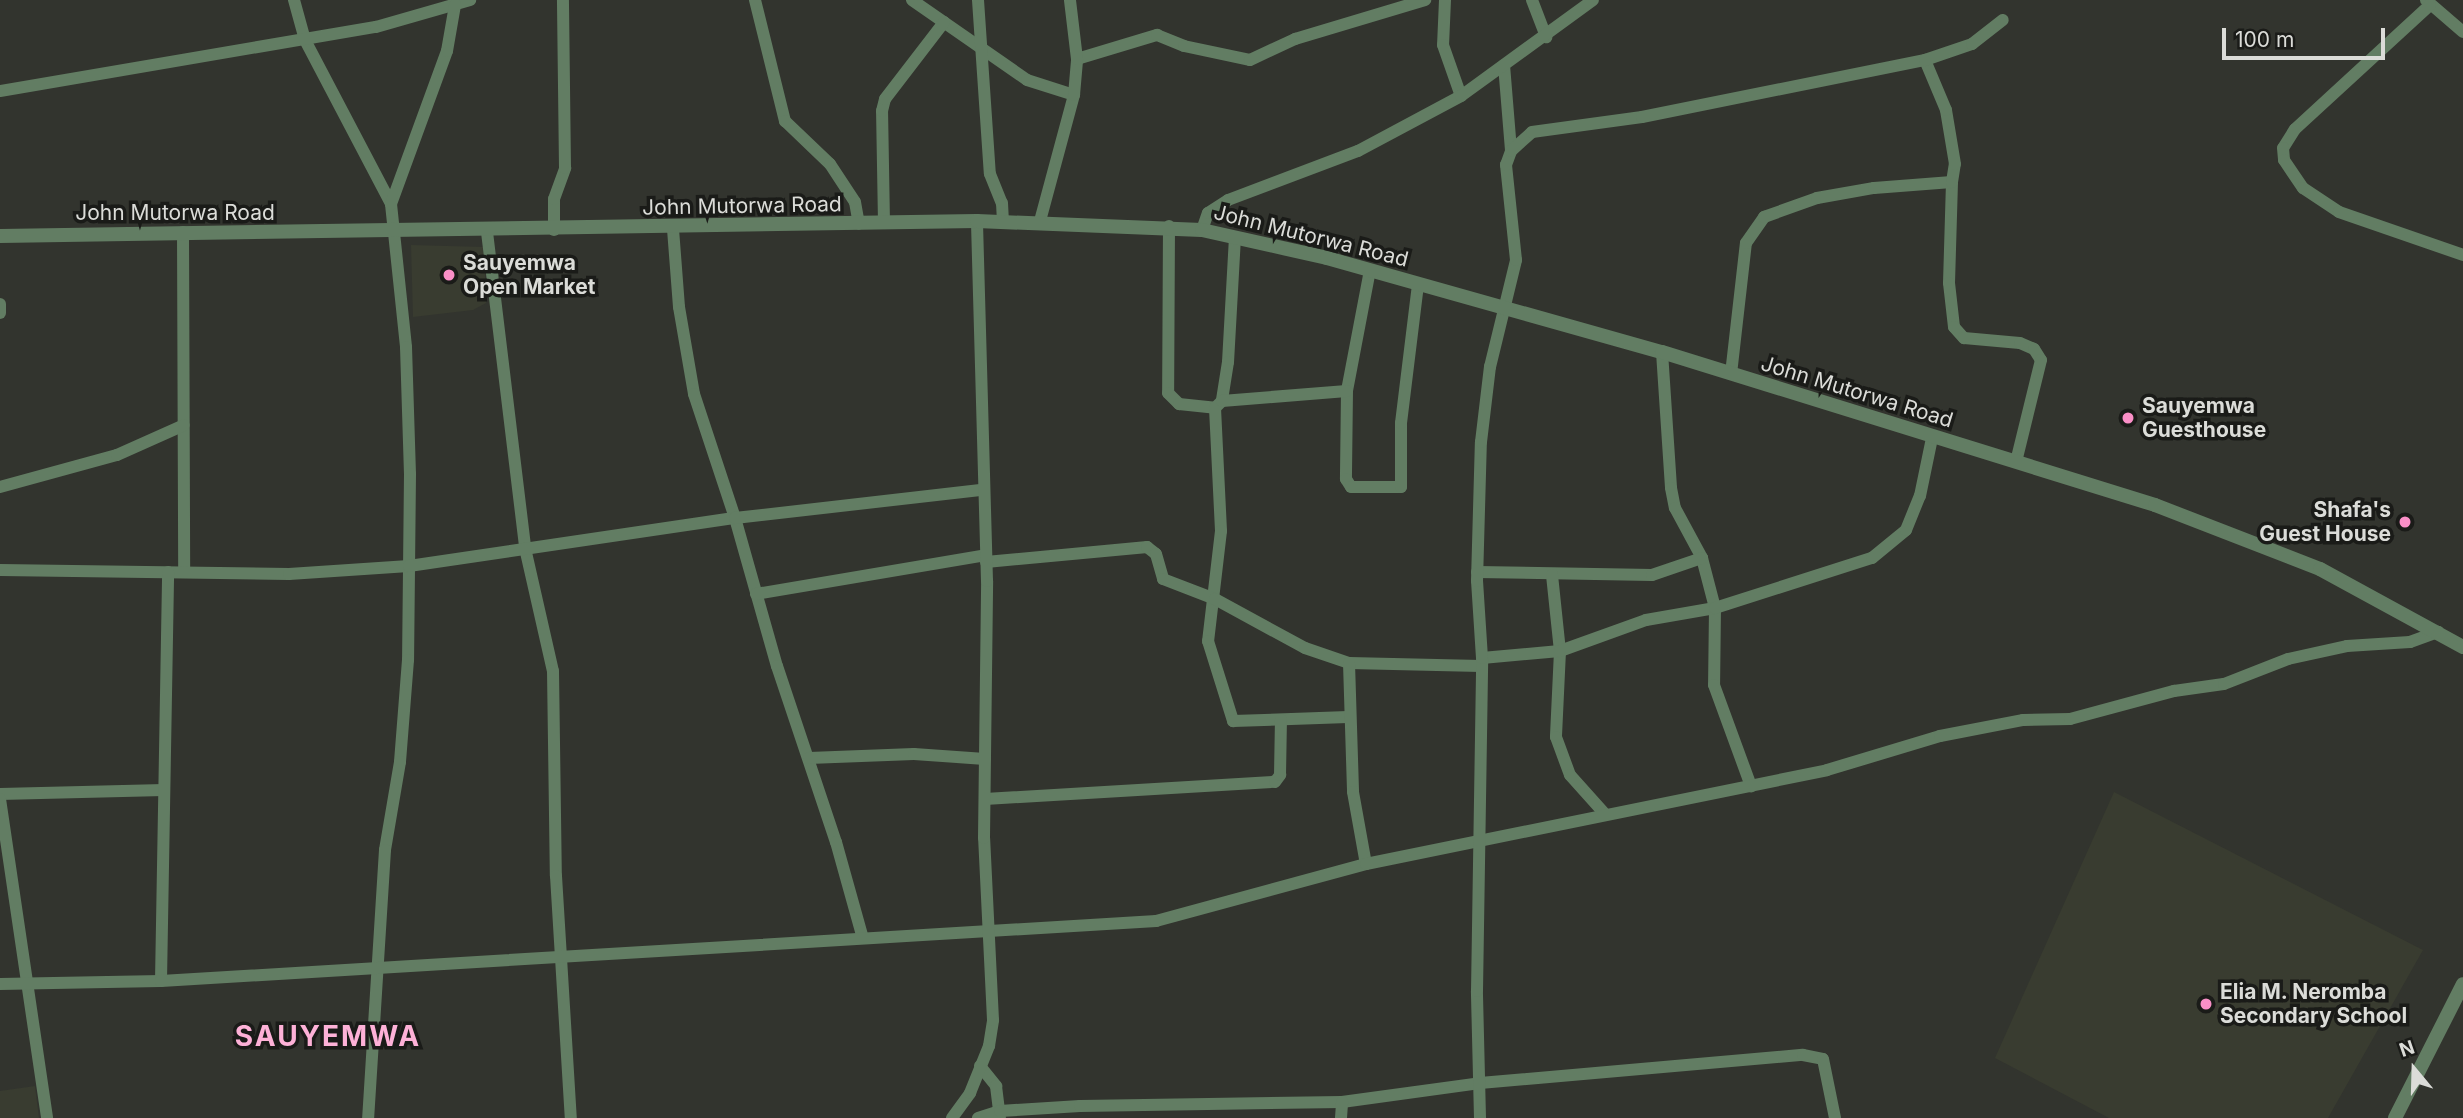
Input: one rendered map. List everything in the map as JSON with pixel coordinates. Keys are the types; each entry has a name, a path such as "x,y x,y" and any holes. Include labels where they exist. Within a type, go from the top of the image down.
{"street":[{"path":"294,0 305,40 391,204 397,232 407,360 408,660 400,762 385,850 381,965 368,1070 368,1118"},
{"path":"0,91 305,40 470,0"},
{"path":"554,230 554,199 565,167 563,0"},
{"path":"755,0 785,121 830,164 855,202 859,224"},
{"path":"912,0 1027,80 1074,95"},
{"path":"978,0 979,48 990,174 1002,202 1003,221"},
{"path":"1040,221 1074,95 1077,59 1070,0"},
{"path":"1077,59 1157,35 1184,46 1250,60 1295,39 1425,0"},
{"path":"1445,0 1443,45 1461,96"},
{"path":"1532,0 1546,37"},
{"path":"1202,230 1208,213 1228,200 1358,151 1461,96 1546,37 1593,0"},
{"path":"2463,32 2428,2 2294,129 2283,148 2284,160 2303,188 2339,212 2463,255"},
{"path":"391,204 447,51 455,5"},
{"path":"1511,151 1532,132 1642,117 1925,60 1972,44 2003,20"},
{"path":"884,223 881,111 885,99 944,22"},
{"path":"1925,60 1946,110 1955,164 1952,182 1949,290 1954,327 1964,338 2020,343 2034,349 2041,360 2016,462"},
{"path":"1480,1118 1477,991 1482,842 1482,662 1477,572 1481,442 1490,367 1516,260 1507,164 1511,151 1504,65"},
{"path":"1731,374 1746,243 1764,217 1817,198 1874,188 1952,182"},
{"path":"952,1118 980,1066 993,1020 985,799 986,558 982,490 977,221"},
{"name":"John Mutorwa Road","path":"0,236 183,232 487,232 977,221 1169,226 1202,230 1370,270 1662,352 1932,438 2155,505 2320,569 2463,647"},
{"path":"1169,226 1168,393 1179,404 1219,404 1347,391"},
{"path":"673,229 679,307 694,394 735,518 862,935"},
{"path":"183,232 184,572"},
{"path":"487,232 525,548 553,671 561,956 570,1118"},
{"path":"1235,236 1219,404 1221,531 1208,641 1229,717 1237,723 1348,717"},
{"path":"1370,270 1347,391 1347,484 1356,489 1401,487 1401,423 1418,284"},
{"path":"0,304 0,313"},
{"path":"1662,352 1671,488 1675,508 1702,558 1715,608 1714,685 1751,786"},
{"path":"0,486 117,455 184,425"},
{"path":"757,594 986,558 1147,547 1156,554 1163,579 1214,599 1305,648 1349,663 1482,662 1560,651 1646,620 1715,608 1885,550 1906,530 1920,496 1932,438"},
{"path":"0,570 289,574 409,566 735,518 982,490"},
{"path":"1477,572 1652,575 1702,558"},
{"path":"161,981 168,572"},
{"path":"1552,575 1560,651 1555,700 1561,757 1586,798 1605,814"},
{"path":"0,984 26,981 161,981 862,935 989,932 1183,916 1366,864 1827,770 1940,736 2023,720 2070,719 2174,691 2224,684 2300,656 2347,646 2410,642 2438,632"},
{"path":"1349,663 1348,717 1353,792 1366,864"},
{"path":"985,799 1275,782 1280,775 1281,720"},
{"path":"809,758 914,754 985,759"},
{"path":"47,1118 0,797 164,790"},
{"path":"2395,1118 2463,984"},
{"path":"978,1118 1342,1102 1480,1083 1803,1055 1823,1059 1835,1118"},
{"path":"980,1066 996,1086 1000,1115"},
{"path":"1342,1102 1342,1118"}],"shaded area":[{"name":"Sauyemwa Open Market","path":"411,245 484,247 486,303 473,310 413,317"},
{"name":"Elia M. Neromba Secondary School","path":"2114,792 2423,950 2328,1118 2109,1118 1995,1058"},
{"path":"35,1086 39,1118 0,1118 0,1091"}],"place":[{"name":"Sauyemwa Open Market","path":"449,275"},
{"name":"Sauyemwa Guesthouse","path":"2128,418"},
{"name":"Shafa's Guest House","path":"2405,522"},
{"name":"Elia M. Neromba Secondary School","path":"2206,1004"}],"district":[{"name":"SAUYEMWA","path":"328,1036"}]}
